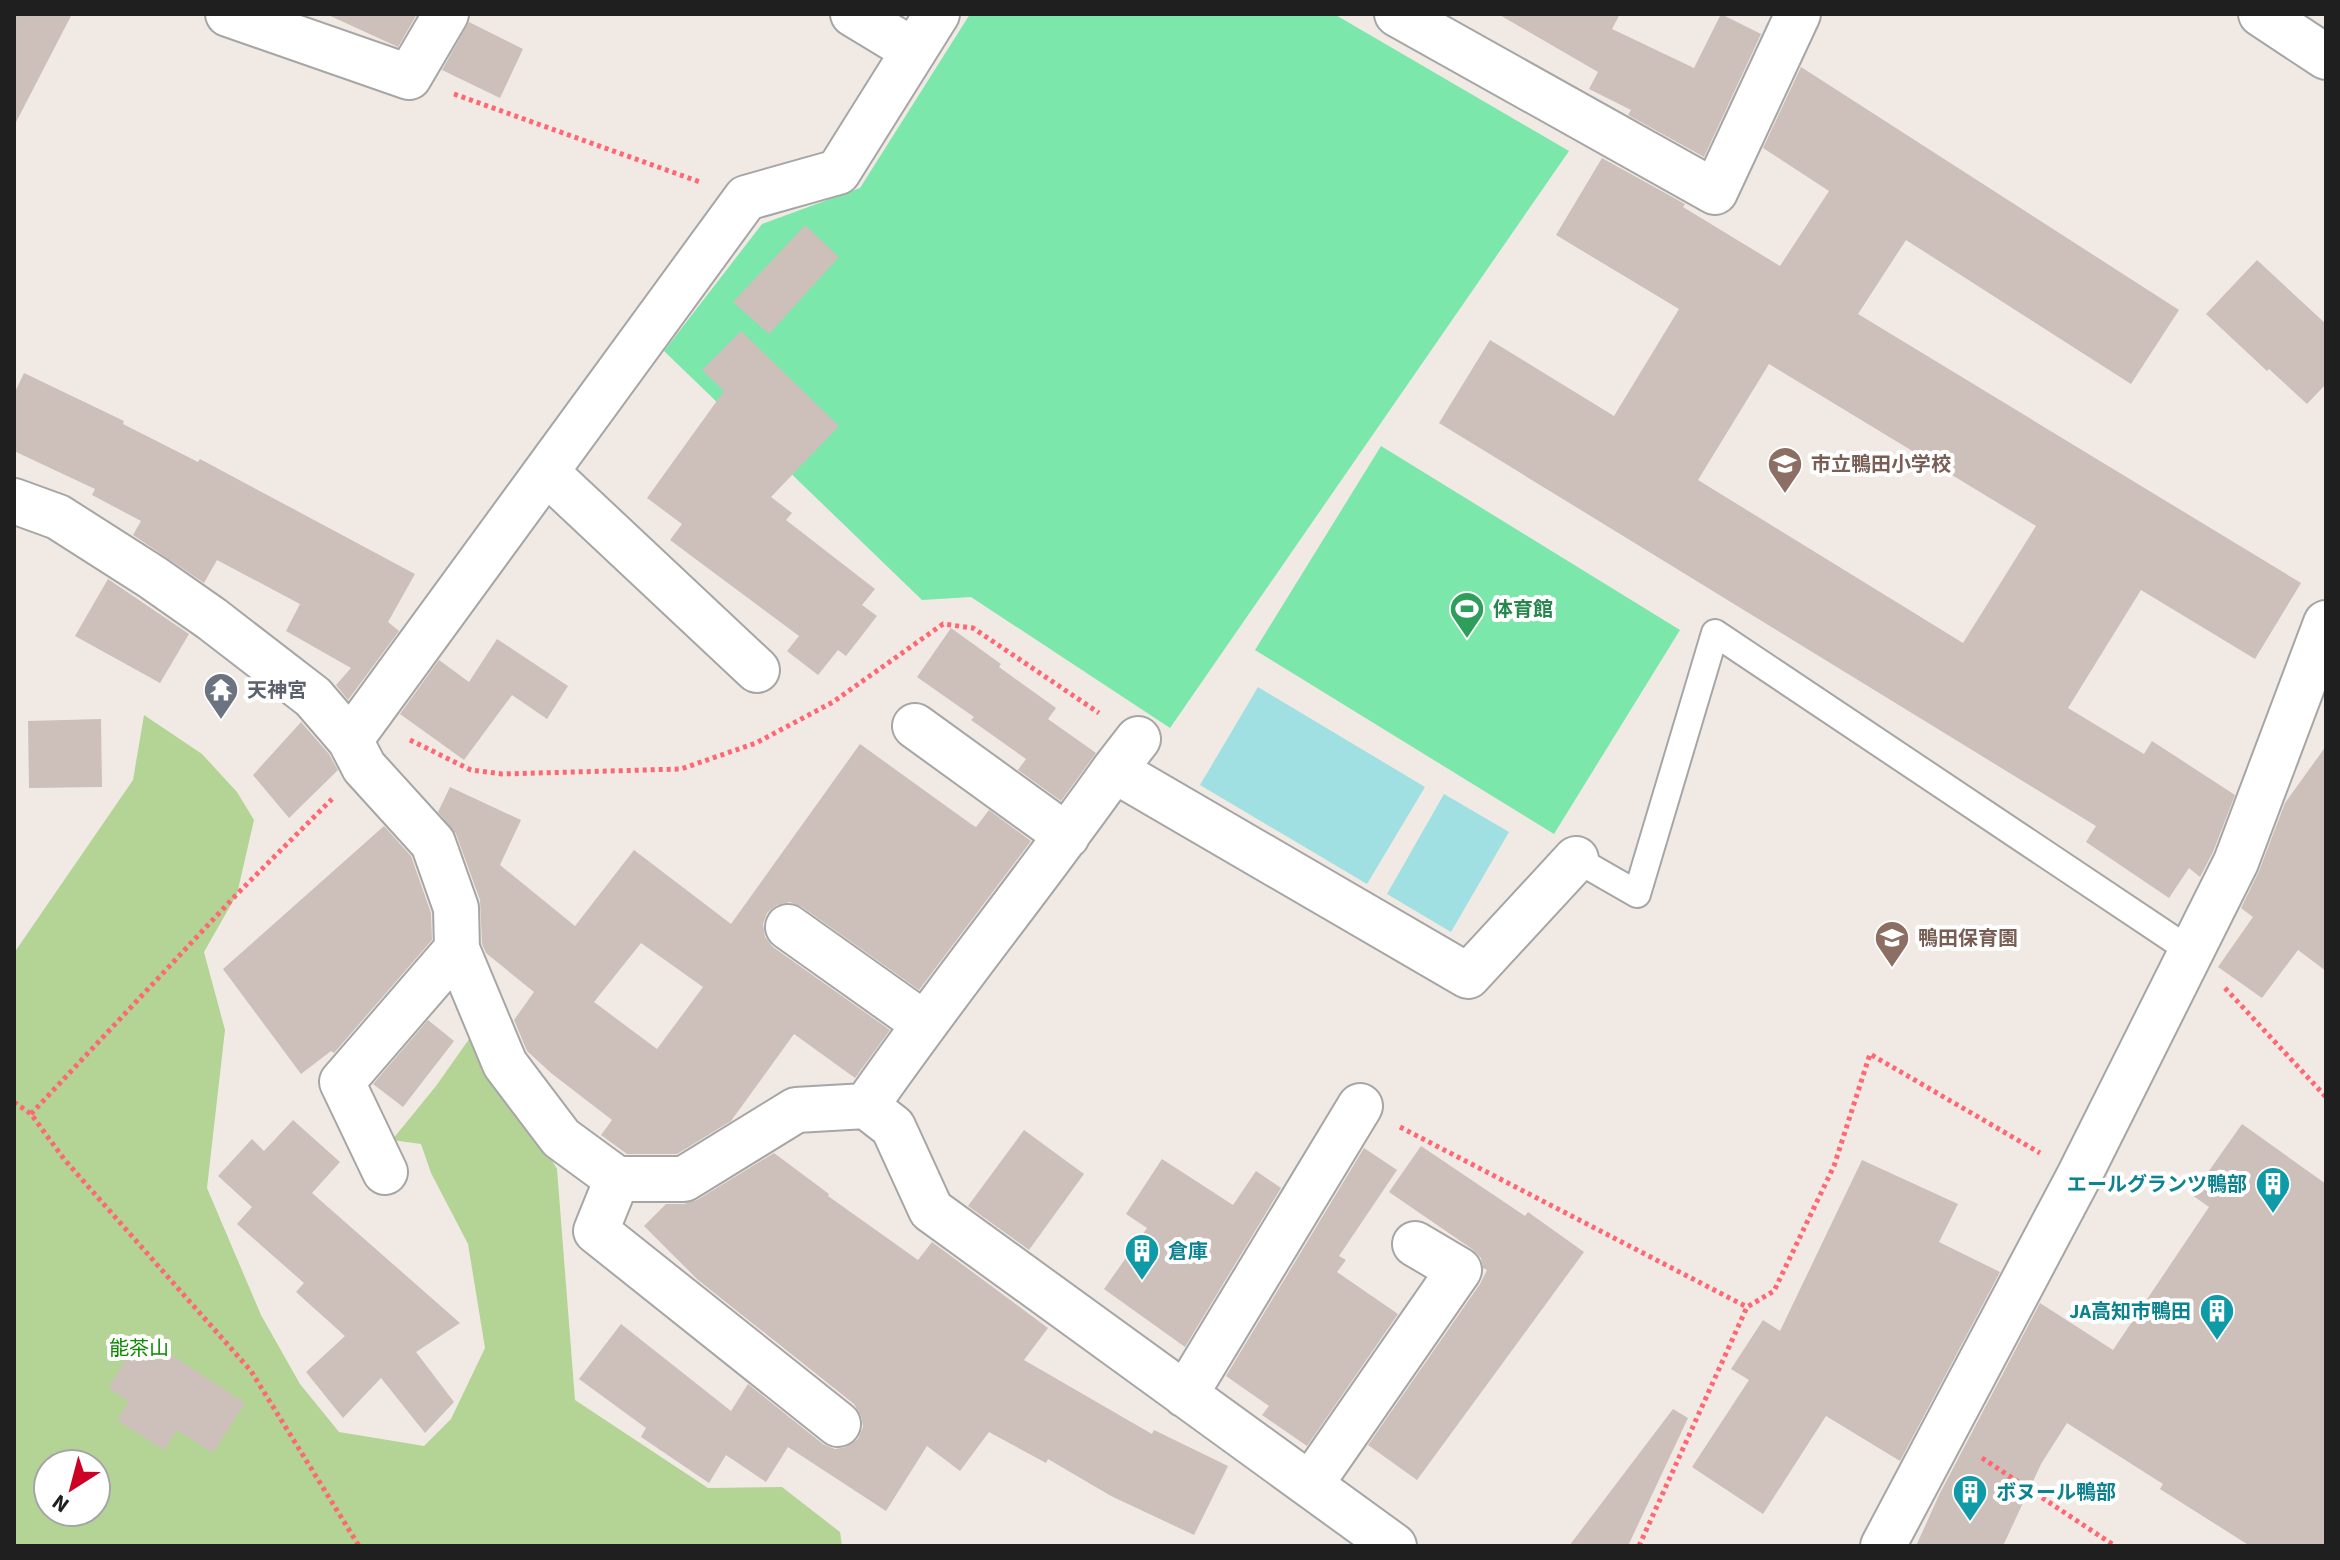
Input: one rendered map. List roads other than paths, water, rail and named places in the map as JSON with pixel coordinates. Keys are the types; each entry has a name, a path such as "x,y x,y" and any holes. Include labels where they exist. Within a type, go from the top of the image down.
{"street":[{"path":"228,14 409,77 446,14"},
{"path":"853,14 914,51"},
{"path":"357,754 546,472 746,198 838,172 937,14"},
{"path":"1397,14 1715,192 1798,14"},
{"path":"2261,14 2326,57"},
{"path":"546,472 757,670"},
{"path":"14,501 58,517 212,619 313,697 433,843 456,908 457,949 505,1064 561,1138 617,1179 684,1179 796,1110 866,1106 893,1127 931,1210 1394,1546"},
{"path":"1883,1546 2079,1176 2236,862 2326,623"},
{"path":"915,726 1067,836"},
{"path":"866,1106 923,1023 1126,754 1468,976 1576,859"},
{"path":"788,927 923,1023"},
{"path":"385,1172 342,1082 457,949"},
{"path":"1185,1395 1360,1106"},
{"path":"617,1179 596,1231 838,1424"},
{"path":"1310,1485 1459,1270 1415,1244"}],"lane":[{"path":"1576,859 1637,894 1715,633 2192,952"}],"water":[{"path":"1258,687 1425,787 1367,884 1200,785"},
{"path":"1444,794 1509,832 1451,932 1387,894"}],"place":[{"name":"市立鴨田小学校","path":"1785,495"},
{"name":"体育館","path":"1467,640"},
{"name":"天神宮","path":"221,721"},
{"name":"鴨田保育園","path":"1892,969"},
{"name":"エールグランツ鴨部","path":"2273,1215"},
{"name":"倉庫","path":"1142,1282"},
{"name":"JA高知市鴨田","path":"2217,1342"},
{"name":"ボヌール鴨部","path":"1970,1523"}],"park label":[{"name":"能茶山","path":"139,1348"}]}
